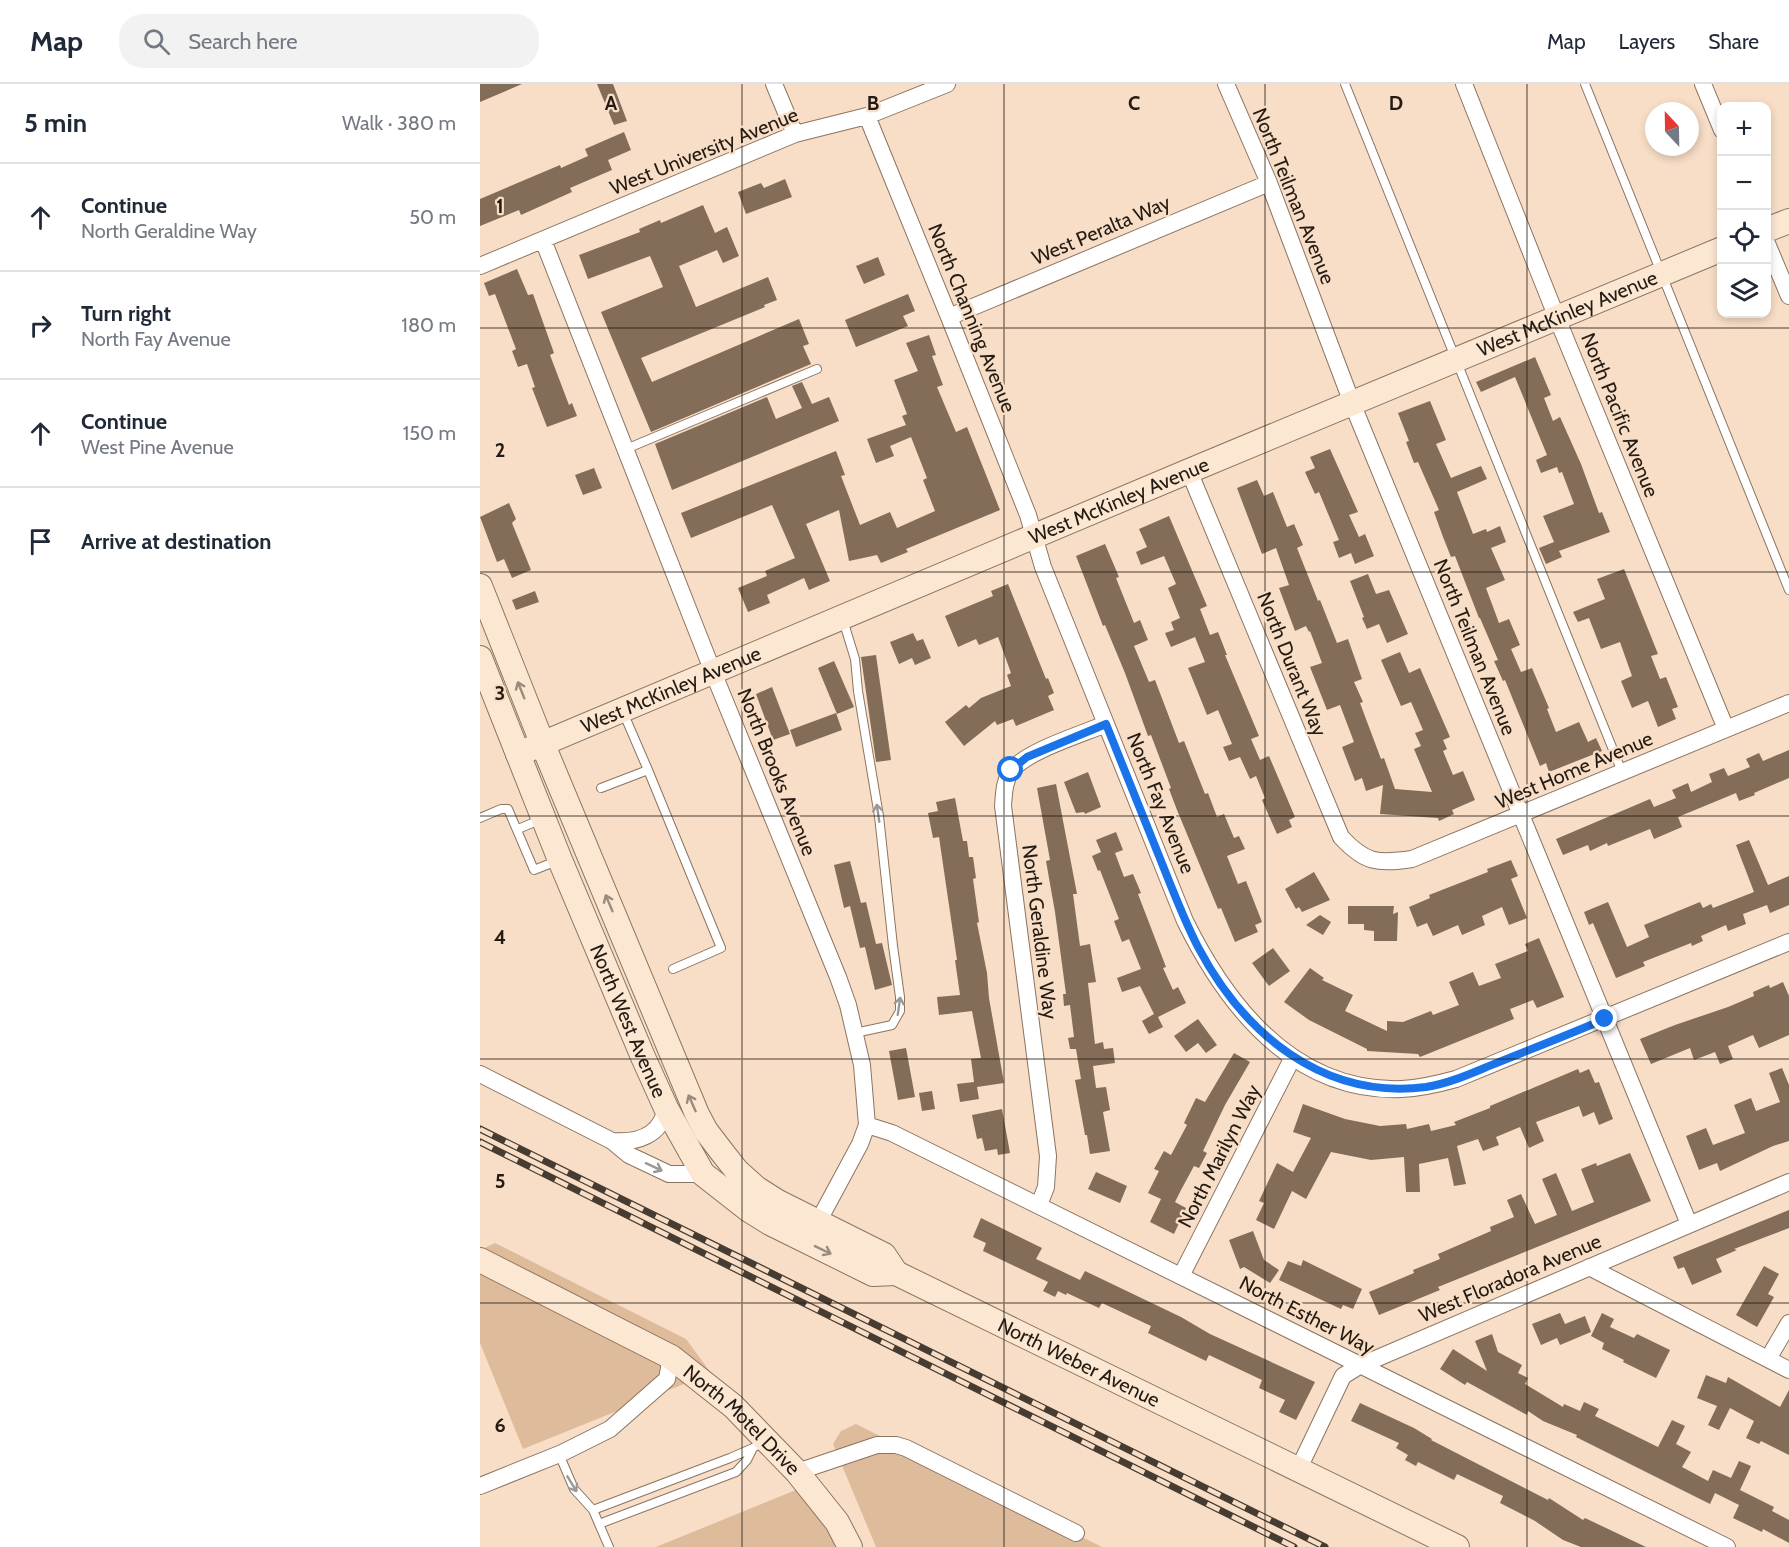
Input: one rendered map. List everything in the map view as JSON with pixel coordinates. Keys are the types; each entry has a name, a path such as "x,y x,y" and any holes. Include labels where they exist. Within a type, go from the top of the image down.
{"main road":[{"path":"1771,228 1789,221"},
{"name":"West McKinley Avenue","path":"518,754 1717,251"},
{"name":"North West Avenue","path":"480,586 543,745 678,1070 706,1131 722,1152"},
{"name":"North West Avenue","path":"480,658 560,860 666,1108 712,1181 770,1223 873,1274 896,1273"},
{"path":"575,896 606,937 627,983 631,986 643,983"},
{"path":"625,1013 638,1012 642,1016 659,1052 678,1070"},
{"name":"North Weber Avenue","path":"722,1152 737,1171 756,1188 778,1202 884,1255 896,1273 1457,1547"},
{"name":"North Motel Drive","path":"480,1260 671,1357 733,1406 759,1444 797,1472"},
{"path":"797,1472 837,1522 849,1547"}],"street":[{"path":"774,84 795,134"},
{"name":"West University Avenue","path":"480,266 795,134 867,116 947,84"},
{"name":"North Teilman Avenue","path":"1226,84 1269,183 1352,403 1689,1224"},
{"name":"North Pacific Avenue","path":"1464,84 1557,318 1726,729"},
{"path":"1703,84 1717,118"},
{"name":"North Channing Avenue","path":"867,116 950,317 1028,515 1034,537"},
{"name":"West Peralta Way","path":"950,317 1269,183"},
{"name":"North Brooks Avenue","path":"543,240 713,672 838,977 855,1033 863,1076 867,1125 860,1144 818,1222"},
{"path":"1771,251 1789,296"},
{"name":"North Durant Way","path":"1189,471 1341,837 1354,852 1372,860"},
{"name":"North Fay Avenue","path":"1034,537 1043,567 1185,921 1198,948 1235,1004 1260,1030 1293,1057 1316,1071 1372,1088 1402,1089 1429,1086 1456,1079 1789,942"},
{"name":"West Home Avenue","path":"1372,860 1390,862 1412,859 1789,703"},
{"name":"North Geraldine Way","path":"1039,1205 1046,1186 1048,1156 1003,806 1004,787 1011,770 1027,757 1106,724"},
{"name":"North Marilyn Way","path":"1182,1274 1293,1057"},
{"path":"480,1074 612,1141 629,1155 669,1174 712,1181 797,1227 813,1226 818,1222"},
{"path":"612,1141 636,1140 650,1135 662,1121 666,1108"},
{"name":"North Esther Way","path":"867,1125 892,1133 1182,1274 1359,1366 1726,1547"},
{"name":"West Floradora Avenue","path":"1299,1468 1343,1376 1359,1366 1789,1182"},
{"path":"1590,1267 1789,1370"},
{"path":"1768,1359 1789,1323"},
{"path":"480,1486 559,1454 610,1429 668,1379 671,1357"},
{"name":"North Motel Drive","path":"797,1472 877,1445 896,1445 1076,1533"}],"lane":[{"path":"1345,84 1622,772"},
{"path":"1585,84 1789,590"},
{"path":"626,449 817,369"},
{"path":"842,618 855,659 858,691 879,816 900,997 900,1011 892,1025 855,1033"},
{"path":"623,710 722,948 674,969"},
{"path":"602,788 648,770"},
{"path":"480,818 505,808 511,813 534,870 560,860"},
{"path":"518,828 543,818"},
{"path":"593,1510 730,1458 759,1444"},
{"path":"599,1524 736,1472 759,1444"},
{"path":"559,1454 574,1489 593,1510 609,1547"},
{"path":"730,1458 736,1472"},
{"path":"689,1474 695,1488"}],"shaded area":[{"path":"495,1243 686,1339 711,1373 523,1449 480,1343 480,1250"},
{"path":"856,1424 1102,1547 876,1547 833,1444 841,1431"},
{"path":"813,1483 840,1547 656,1547"}],"building":[{"path":"480,84 522,84 480,102"},
{"path":"597,84 613,84 627,121 614,125"},
{"path":"624,132 631,150 608,160 612,170 570,188 572,192 521,215 519,210 480,226 480,199 560,165 561,168 588,156 585,149"},
{"path":"785,179 792,197 746,214 738,192 761,183 764,188"},
{"path":"703,205 715,233 727,227 739,256 723,263 717,250 679,266 696,307 768,277 777,300 641,358 652,382 799,319 809,344 803,346 811,364 651,432 601,312 663,287 650,256 588,279 579,255 640,232 639,229 660,220 661,223"},
{"path":"878,257 885,275 864,284 856,266"},
{"path":"517,269 528,295 533,294 554,353 550,355 569,405 572,403 577,416 547,427 532,388 535,387 527,364 518,367 512,351 516,349 495,294 489,296 484,283"},
{"path":"908,294 915,311 903,316 908,326 856,347 845,320"},
{"path":"929,335 936,355 932,356 943,385 937,387 956,432 967,427 1000,510 906,549 908,552 881,563 877,555 849,561 839,510 806,524 830,581 809,590 804,578 767,595 770,603 748,612 738,588 767,576 765,571 795,558 772,505 691,538 681,513 836,451 845,475 841,476 860,525 890,512 897,528 935,511 923,480 927,478 911,437 890,446 894,456 876,463 867,439 906,425 902,416 907,414 894,380 918,371 906,343"},
{"path":"1535,357 1551,395 1544,398 1553,421 1560,417 1599,513 1602,512 1610,532 1559,551 1562,557 1546,564 1539,548 1554,542 1543,516 1574,504 1562,472 1559,473 1557,467 1541,473 1536,460 1547,455 1515,377 1481,392 1476,382"},
{"path":"802,382 812,404 829,397 839,421 672,490 655,444 767,397 776,419 802,408 792,386"},
{"path":"1430,401 1446,440 1436,444 1451,478 1481,466 1487,479 1457,492 1473,534 1486,529 1487,532 1500,526 1506,542 1491,548 1505,580 1486,588 1499,623 1509,619 1520,645 1511,649 1521,672 1532,668 1549,708 1547,709 1556,732 1579,722 1588,742 1596,738 1602,751 1549,772 1546,763 1540,766 1505,680 1503,681 1494,661 1498,660 1455,556 1451,557 1443,537 1434,512 1439,510 1418,462 1414,463 1406,442 1409,441 1398,413"},
{"path":"1330,449 1358,512 1349,515 1359,537 1365,534 1374,556 1355,564 1351,553 1339,558 1333,542 1339,540 1319,492 1315,494 1305,472 1315,468 1310,457"},
{"path":"594,468 602,488 583,495 575,475"},
{"path":"1257,480 1264,496 1273,492 1287,527 1294,524 1303,545 1297,548 1337,643 1348,639 1362,679 1354,682 1363,702 1360,703 1395,789 1432,792 1414,749 1421,746 1415,733 1423,730 1411,702 1401,706 1381,660 1400,652 1409,673 1420,668 1450,737 1443,740 1447,749 1443,751 1453,775 1463,771 1475,800 1452,810 1454,814 1439,821 1438,818 1380,814 1383,785 1366,791 1362,778 1355,781 1342,747 1354,742 1340,705 1327,710 1310,667 1322,663 1310,631 1306,626 1295,631 1279,588 1289,585 1276,548 1262,554 1237,488"},
{"path":"509,503 516,519 512,523 531,570 512,578 504,559 497,562 480,517"},
{"path":"1169,516 1207,606 1200,609 1210,635 1218,632 1227,655 1225,655 1259,736 1251,739 1260,760 1269,756 1295,817 1289,820 1292,827 1277,834 1262,800 1265,798 1256,776 1250,779 1240,757 1229,761 1223,747 1232,744 1218,710 1207,715 1188,668 1205,662 1195,637 1171,647 1165,633 1174,630 1171,622 1180,618 1168,588 1176,584 1164,556 1141,565 1136,552 1147,547 1139,529"},
{"path":"1105,544 1134,623 1140,620 1148,640 1134,646 1149,682 1155,680 1179,743 1184,741 1205,794 1208,793 1217,817 1224,814 1234,838 1239,836 1245,849 1227,856 1238,884 1246,881 1262,922 1255,925 1258,932 1235,942 1221,908 1218,909 1177,810 1151,735 1148,736 1125,673 1105,625 1103,626 1076,556"},
{"path":"1624,569 1658,654 1651,656 1660,679 1666,677 1678,707 1672,709 1676,719 1658,727 1648,701 1632,708 1621,681 1632,676 1620,642 1601,649 1589,618 1578,622 1573,612 1605,599 1597,579"},
{"path":"1368,574 1376,594 1389,590 1408,634 1387,643 1379,624 1367,629 1350,581"},
{"path":"1008,584 1046,679 1048,678 1054,693 1048,696 1054,710 1016,726 1013,719 997,725 995,721 964,746 945,722 966,705 969,708 981,698 1011,686 1007,675 1011,673 998,637 979,645 976,639 958,647 945,616 993,596 991,591"},
{"path":"535,591 539,602 516,610 512,600"},
{"path":"913,633 917,641 923,639 931,658 915,665 912,658 899,664 890,642"},
{"path":"876,655 891,760 876,762 861,657"},
{"path":"834,661 854,707 837,714 818,668"},
{"path":"772,687 790,734 773,740 756,694"},
{"path":"836,713 842,730 796,747 790,730"},
{"path":"1789,750 1789,778 1739,801 1736,793 1678,817 1682,827 1654,839 1650,829 1608,846 1607,843 1590,851 1588,845 1563,855 1556,839 1650,799 1654,807 1676,798 1672,790 1688,783 1691,792 1712,782 1709,774 1724,768 1728,776 1750,767 1746,759 1759,753 1763,761"},
{"path":"1088,772 1101,807 1085,814 1084,812 1076,813 1064,782"},
{"path":"1056,784 1077,894 1073,894 1080,946 1090,944 1096,982 1088,983 1095,1044 1103,1042 1104,1049 1113,1048 1115,1063 1093,1066 1096,1088 1106,1087 1110,1110 1103,1112 1110,1151 1090,1154 1075,1080 1081,1079 1076,1049 1070,1049 1068,1038 1074,1037 1070,1005 1064,1006 1063,994 1066,994 1046,861 1050,860 1037,788"},
{"path":"955,798 963,841 967,841 969,857 973,857 976,878 973,879 979,922 977,923 1004,1083 977,1087 979,1099 960,1102 957,1084 974,1082 971,1059 981,1058 972,1011 939,1015 937,997 960,995 939,837 933,838 928,813 938,811 936,802"},
{"path":"1116,832 1123,850 1115,853 1124,877 1133,874 1141,893 1138,894 1166,967 1163,968 1173,990 1178,987 1186,1003 1158,1017 1163,1027 1149,1034 1142,1021 1154,1014 1140,986 1122,992 1117,978 1141,969 1129,939 1122,942 1114,921 1119,919 1100,870 1098,871 1092,856 1101,852 1096,840"},
{"path":"1749,840 1768,885 1789,876 1789,905 1770,913 1767,905 1743,914 1746,924 1728,931 1726,925 1701,936 1703,941 1692,946 1691,943 1643,962 1645,966 1616,978 1593,923 1589,925 1584,912 1608,902 1627,947 1649,937 1644,925 1700,902 1703,908 1711,904 1713,908 1754,892 1736,845"},
{"path":"1511,860 1518,876 1511,879 1527,918 1509,925 1502,907 1482,916 1485,925 1462,935 1458,925 1433,936 1427,923 1417,927 1409,907 1430,898 1429,895 1488,872 1487,869"},
{"path":"850,861 861,903 866,902 876,944 882,943 892,985 875,990 865,947 860,948 850,906 844,908 834,865"},
{"path":"1314,872 1330,900 1302,912 1299,907 1296,909 1285,889"},
{"path":"1348,906 1394,906 1393,914 1398,912 1397,941 1374,941 1374,931 1364,930 1364,924 1348,924"},
{"path":"1320,915 1331,922 1323,935 1306,925"},
{"path":"1539,938 1564,997 1537,1008 1533,1000 1510,1009 1514,1019 1420,1057 1418,1054 1367,1051 1309,1020 1284,1002 1310,968 1324,978 1322,980 1353,995 1345,1011 1387,1031 1387,1021 1403,1022 1431,1011 1433,1015 1459,1005 1449,982 1473,972 1479,986 1501,978 1495,964 1528,951 1525,944"},
{"path":"1273,948 1290,971 1269,986 1252,963"},
{"path":"1783,982 1789,996 1789,1035 1759,1048 1753,1035 1728,1046 1733,1059 1720,1064 1715,1052 1694,1060 1690,1048 1651,1064 1640,1039 1728,1007 1754,996 1753,992"},
{"path":"1198,1019 1217,1045 1206,1053 1198,1043 1186,1052 1174,1036"},
{"path":"906,1048 915,1097 898,1100 889,1051"},
{"path":"1234,1053 1250,1062 1225,1105 1203,1151 1207,1153 1199,1168 1194,1166 1175,1202 1186,1208 1174,1234 1150,1222 1161,1199 1148,1193 1159,1171 1154,1169 1164,1151 1171,1155 1187,1125 1184,1123 1196,1098 1205,1102"},
{"path":"1782,1068 1789,1085 1789,1141 1720,1171 1717,1163 1699,1170 1686,1136 1706,1128 1713,1145 1745,1133 1734,1105 1751,1098 1756,1111 1780,1102 1769,1073"},
{"path":"1578,1069 1580,1073 1589,1069 1595,1083 1599,1082 1613,1119 1599,1125 1594,1112 1583,1117 1579,1106 1536,1122 1544,1141 1529,1148 1520,1127 1496,1137 1499,1145 1483,1151 1478,1139 1457,1146 1466,1184 1454,1186 1448,1158 1419,1164 1420,1192 1406,1192 1404,1157 1371,1160 1331,1152 1306,1199 1292,1191 1274,1229 1256,1220 1264,1203 1259,1201 1277,1163 1293,1172 1311,1138 1293,1132 1303,1104 1345,1119 1380,1126 1406,1124 1407,1129 1429,1124 1431,1131 1456,1125 1454,1122"},
{"path":"932,1091 935,1109 922,1111 919,1093"},
{"path":"1002,1109 1010,1153 998,1155 997,1149 985,1151 982,1138 977,1139 972,1115"},
{"path":"1630,1153 1651,1201 1438,1287 1440,1290 1379,1315 1369,1292 1414,1273 1413,1270 1440,1259 1438,1254 1491,1231 1490,1227 1514,1217 1507,1200 1521,1194 1535,1224 1557,1215 1542,1179 1556,1173 1572,1211 1594,1202 1581,1169 1596,1163 1597,1166"},
{"path":"1096,1172 1127,1186 1120,1203 1088,1189"},
{"path":"1789,1210 1789,1228 1734,1249 1737,1250 1716,1259 1722,1272 1692,1285 1684,1267 1678,1269 1673,1257"},
{"path":"981,1218 1042,1248 1036,1259 1080,1280 1085,1271 1181,1317 1210,1334 1315,1382 1296,1420 1279,1412 1285,1400 1259,1388 1262,1380 1209,1355 1206,1361 1148,1333 1151,1326 1102,1303 1099,1308 1067,1293 1066,1295 1058,1291 1055,1297 1043,1291 1048,1282 983,1251 986,1243 973,1237"},
{"path":"1253,1231 1264,1260 1279,1270 1270,1283 1244,1267 1240,1269 1229,1240"},
{"path":"1303,1260 1362,1289 1353,1309 1343,1305 1341,1309 1279,1280 1288,1261 1301,1266"},
{"path":"1764,1266 1779,1274 1768,1294 1774,1297 1757,1327 1736,1315"},
{"path":"1560,1313 1565,1324 1585,1316 1591,1332 1560,1345 1557,1338 1541,1345 1532,1324"},
{"path":"1602,1313 1614,1319 1610,1327 1634,1338 1637,1334 1670,1350 1656,1378 1602,1349 1604,1343 1591,1336"},
{"path":"1492,1334 1498,1352 1522,1365 1518,1373 1528,1378 1525,1384 1563,1407 1564,1404 1580,1411 1584,1402 1599,1409 1595,1416 1658,1447 1672,1420 1685,1426 1676,1444 1691,1452 1682,1467 1708,1481 1713,1470 1731,1478 1739,1461 1751,1466 1740,1490 1774,1507 1772,1511 1789,1520 1789,1543 1763,1529 1762,1532 1733,1518 1739,1505 1715,1493 1710,1504 1576,1437 1577,1435 1543,1421 1528,1411 1527,1415 1467,1382 1465,1385 1440,1369 1453,1349 1487,1371 1475,1341"},
{"path":"1706,1375 1726,1383 1728,1377 1780,1407 1789,1390 1789,1455 1761,1441 1759,1444 1746,1438 1754,1421 1730,1408 1719,1430 1708,1425 1717,1406 1697,1398"},
{"path":"1360,1403 1414,1428 1431,1440 1548,1500 1549,1498 1583,1520 1585,1518 1646,1547 1581,1547 1563,1540 1535,1521 1500,1503 1503,1496 1457,1474 1454,1480 1418,1462 1416,1466 1405,1460 1408,1455 1396,1448 1399,1443 1351,1421"}],"railway":[{"path":"480,1129 1325,1547"},
{"path":"480,1142 1294,1547"}],"route":[{"path":"1011,770 1027,757 1106,724 1185,921 1214,975 1235,1004 1260,1030 1293,1057 1316,1071 1372,1088 1402,1089 1429,1086 1456,1079 1605,1019"}]}
